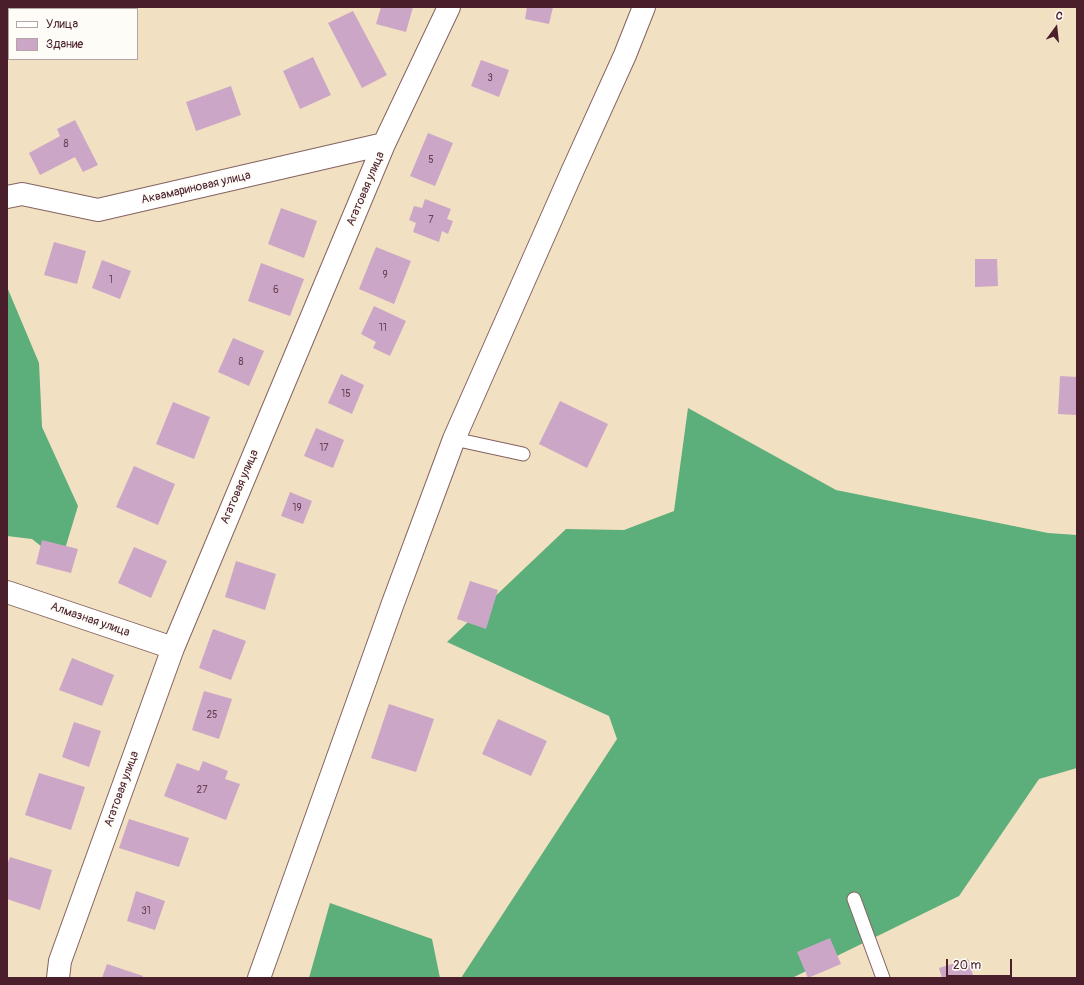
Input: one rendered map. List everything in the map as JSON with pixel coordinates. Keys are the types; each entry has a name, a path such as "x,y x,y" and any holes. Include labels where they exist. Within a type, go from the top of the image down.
{"street":[{"name":"Агатовая улица","path":"58,978 60,961 173,648 384,144 450,7"},
{"path":"259,978 395,596 454,439 625,55 644,7"},
{"name":"Аквамариновая улица","path":"7,197 22,194 98,210 384,144"},
{"name":"Алмазная улица","path":"7,592 173,648"}],"lane":[{"path":"454,439 523,454"},
{"path":"854,899 883,978"}],"green space":[{"path":"7,287 39,363 42,427 78,506 61,562 32,539 7,536"},
{"path":"688,408 836,490 1048,533 1077,535 1077,768 1039,779 959,896 792,978 461,978 617,739 609,716 447,642 566,529 624,530 674,511"},
{"path":"330,903 432,939 440,978 309,978"}],"building":[{"path":"13,7 49,7 47,8"},
{"path":"381,7 413,7 406,32 376,24"},
{"path":"527,7 553,7 549,24 525,19"},
{"path":"353,11 387,75 362,88 328,23"},
{"path":"313,57 331,95 300,109 283,71"},
{"path":"481,60 509,70 499,97 471,86"},
{"path":"231,86 241,115 196,131 186,102"},
{"path":"75,120 98,165 83,172 75,157 40,175 29,153 60,136 57,129"},
{"path":"428,133 453,143 435,186 410,176"},
{"path":"425,199 451,209 447,219 453,221 448,234 442,231 439,242 413,232 416,223 409,220 414,206 422,208"},
{"path":"281,208 317,221 304,258 268,244"},
{"path":"54,242 86,251 77,284 44,275"},
{"path":"376,247 411,261 394,304 359,289"},
{"path":"975,259 997,259 998,286 975,287"},
{"path":"102,260 131,271 120,299 92,288"},
{"path":"261,263 304,279 290,316 248,301"},
{"path":"374,306 406,321 390,356 373,348 376,342 361,334"},
{"path":"233,338 264,351 249,386 218,372"},
{"path":"341,374 364,385 352,414 328,403"},
{"path":"1060,376 1077,377 1077,415 1058,414"},
{"path":"560,401 608,424 587,468 539,444"},
{"path":"173,402 210,417 194,459 156,444"},
{"path":"316,428 344,440 333,468 304,456"},
{"path":"134,466 175,484 158,525 116,507"},
{"path":"290,492 312,501 303,524 281,516"},
{"path":"42,540 78,549 71,573 36,564"},
{"path":"134,547 167,561 151,598 118,583"},
{"path":"236,561 276,574 265,610 225,597"},
{"path":"470,581 498,590 486,629 457,619"},
{"path":"213,629 246,641 231,680 199,668"},
{"path":"72,658 114,675 102,706 59,690"},
{"path":"204,691 232,699 219,739 192,730"},
{"path":"389,704 434,719 416,772 371,758"},
{"path":"498,719 547,741 531,776 482,754"},
{"path":"74,722 101,731 89,767 62,757"},
{"path":"203,761 228,771 225,779 240,784 226,820 164,796 177,763 199,771"},
{"path":"39,773 85,787 71,830 25,815"},
{"path":"129,819 189,838 179,867 119,848"},
{"path":"10,857 52,870 40,910 7,899 7,865"},
{"path":"136,891 165,901 155,930 127,921"},
{"path":"830,938 841,964 808,978 797,952"},
{"path":"968,959 974,978 942,978 939,968"},
{"path":"107,964 143,976 142,978 102,978"}]}
